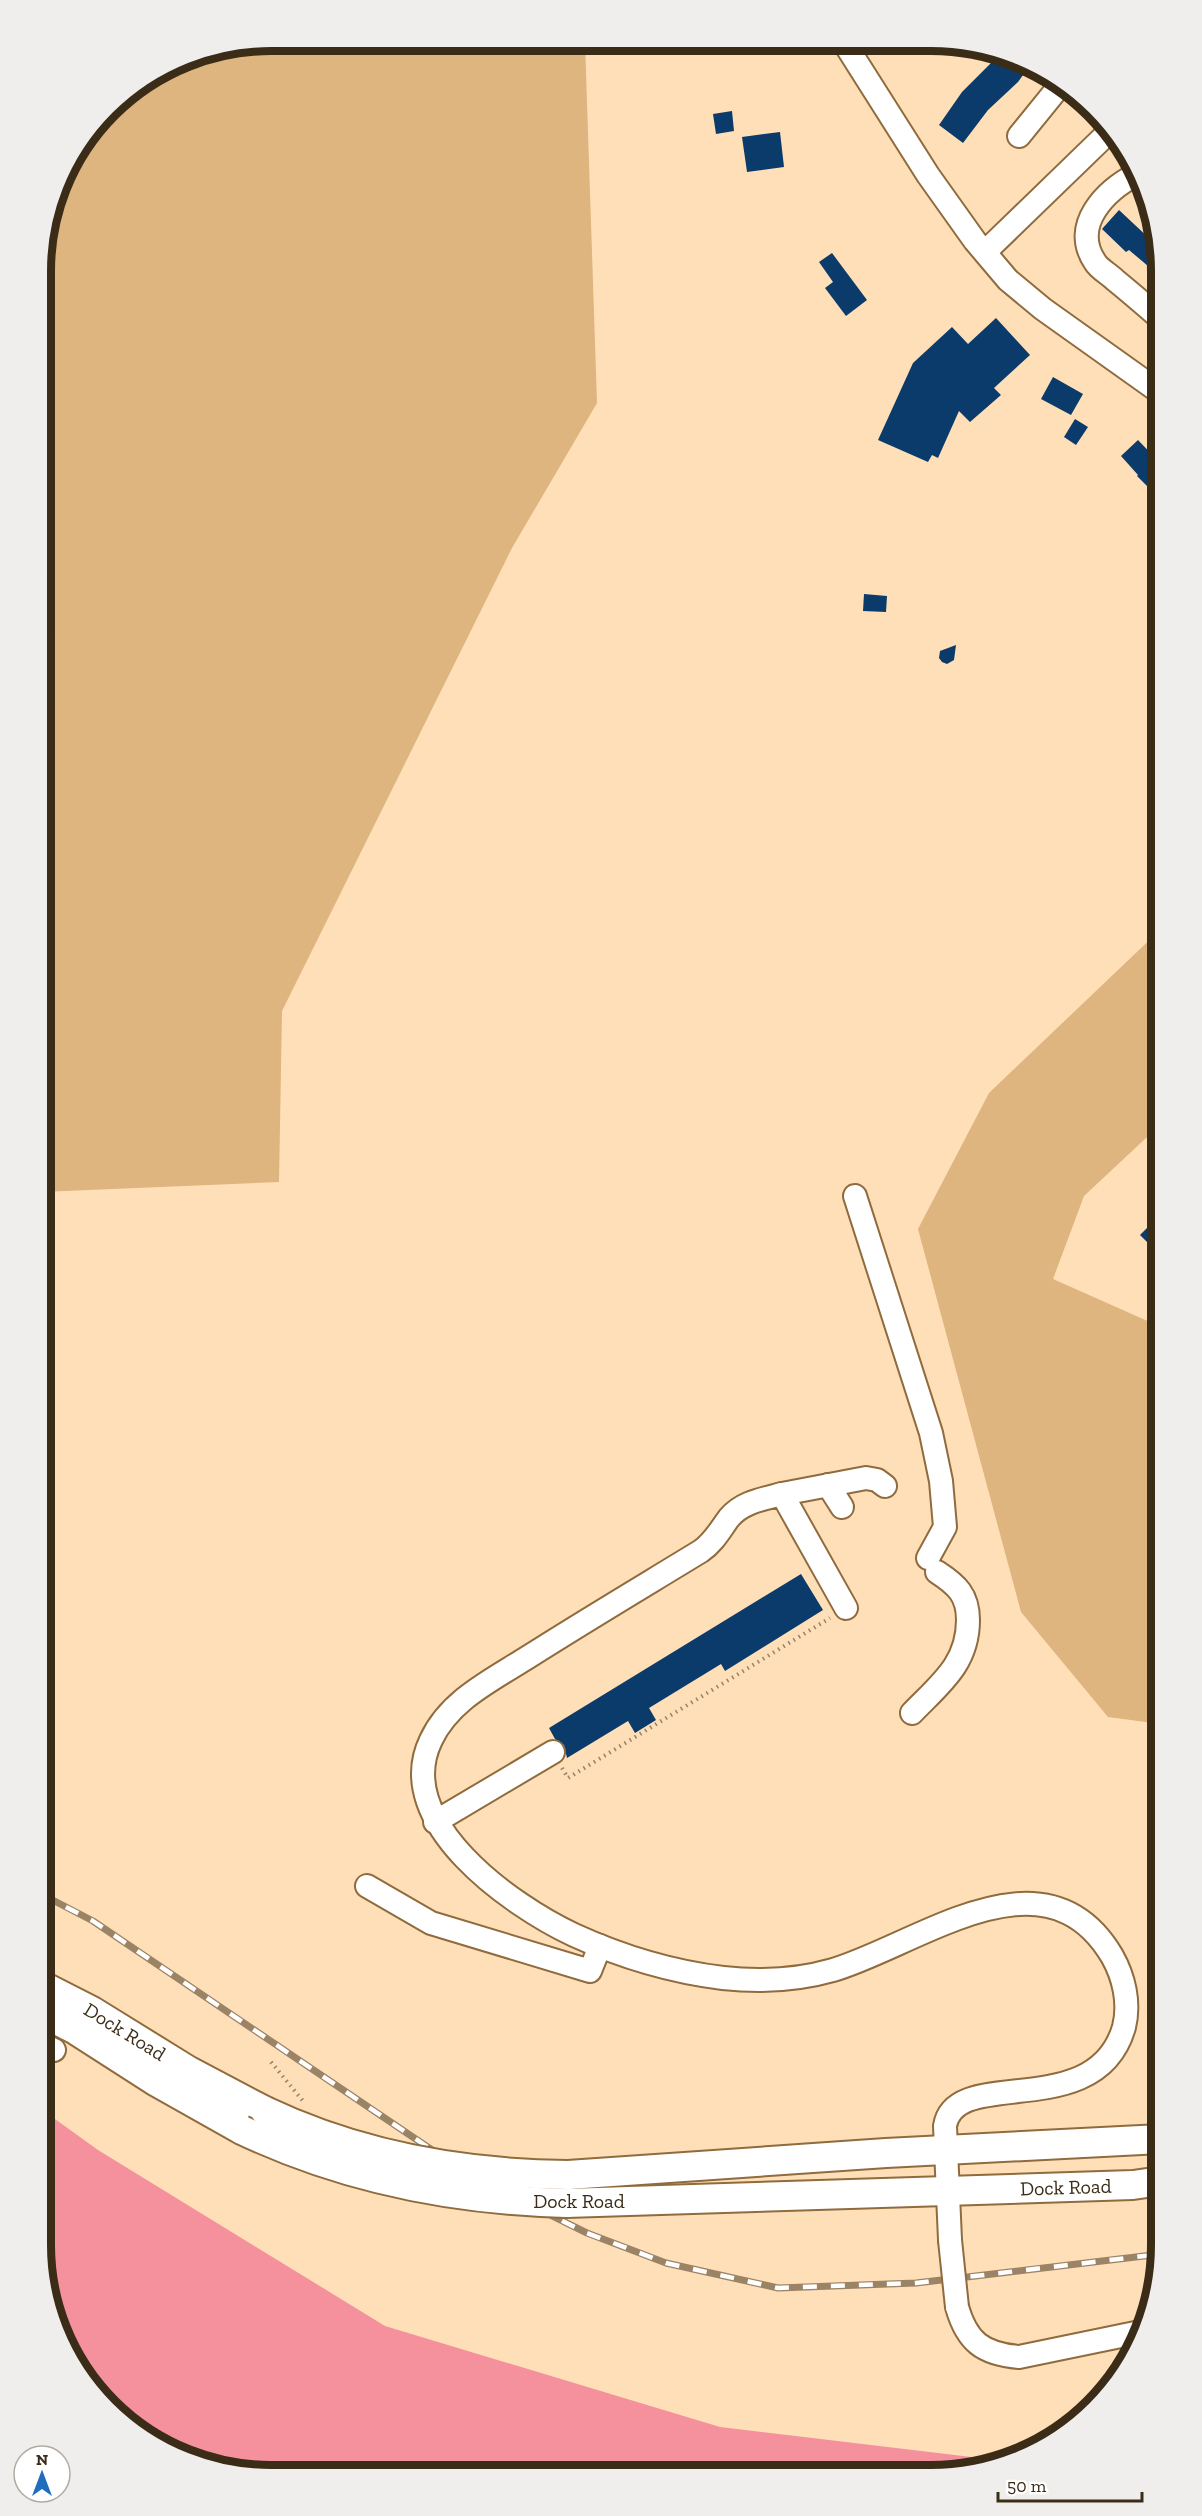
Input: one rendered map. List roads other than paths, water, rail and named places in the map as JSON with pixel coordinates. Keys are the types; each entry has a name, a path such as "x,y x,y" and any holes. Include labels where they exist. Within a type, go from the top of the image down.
{"main road":[{"name":"Dock Road","path":"51,1990 92,2011 189,2071 265,2111 333,2139 406,2159 478,2170 567,2189 949,2189 1133,2185 1151,2182"},
{"name":"Dock Road","path":"51,2018 74,2029 155,2081 242,2130 316,2161 402,2186 497,2200 662,2170 746,2162 1151,2140"}],"street":[{"path":"849,51 928,175 985,252 1017,288 1151,386"},
{"path":"1019,136 1056,90"},
{"path":"985,252 1105,136"},
{"path":"1130,178 1119,183 1096,207 1087,227 1087,246 1095,263 1151,311"},
{"path":"855,1196 931,1433 941,1481 945,1527 933,1565 958,1587 965,1599 968,1613 967,1644 952,1671 912,1713"},
{"path":"885,1486 877,1480 866,1478 782,1494 739,1508 714,1540 701,1551 491,1681 452,1710 432,1736 424,1763 425,1792 435,1822 463,1854 501,1889 546,1921 600,1946 698,1974 723,1978 771,1979 834,1970 952,1920 1002,1906 1052,1907 1078,1919 1108,1950 1120,1973 1126,2006 1123,2030 1119,2040 1090,2073 1057,2086 984,2095 957,2105 946,2117 950,2240 957,2307 968,2336 985,2349 1002,2356 1019,2357 1132,2334"},
{"path":"828,1485 842,1507"},
{"path":"782,1494 846,1608"},
{"path":"435,1822 553,1752"},
{"path":"367,1886 430,1923 590,1971 600,1946"}],"railway":[{"path":"51,1899 93,1921 469,2175 587,2233 666,2263 778,2288 916,2283 1151,2255"}]}
